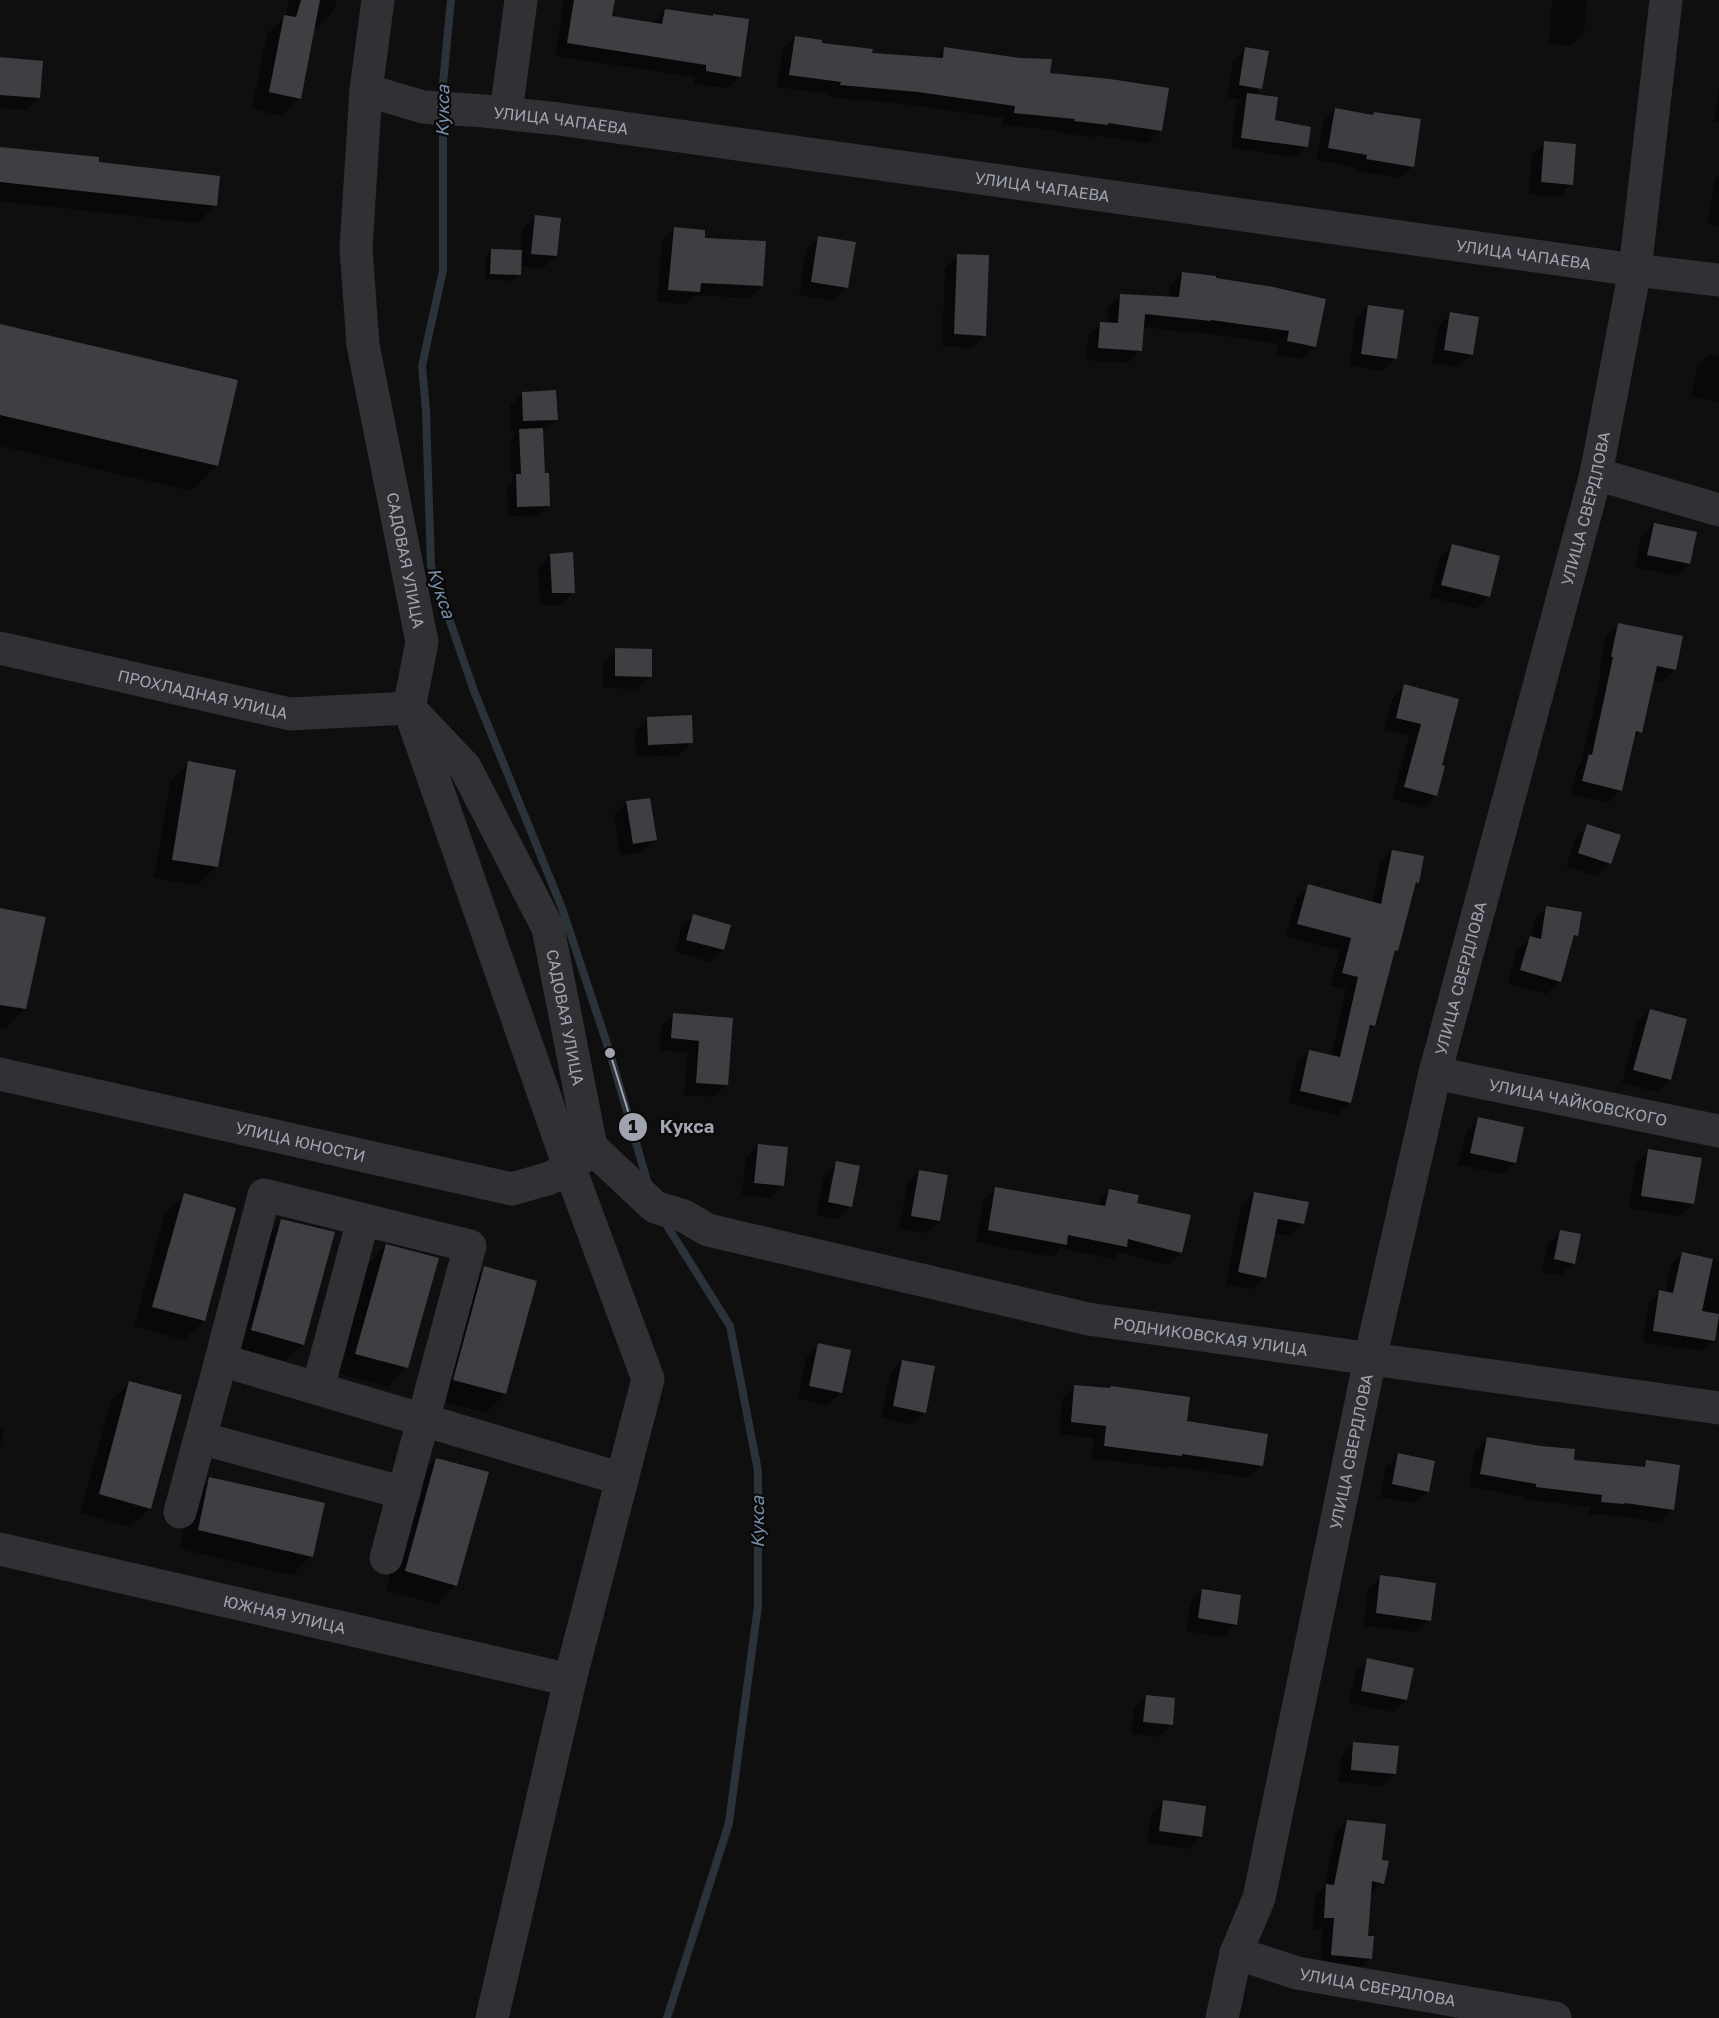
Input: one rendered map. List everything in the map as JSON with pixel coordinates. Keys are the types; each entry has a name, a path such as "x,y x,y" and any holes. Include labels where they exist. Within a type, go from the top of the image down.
{"street":[{"name":"САДОВАЯ УЛИЦА","path":"378,0 366,90 356,248 363,345 422,642 409,708 465,767 548,928 581,1158"},
{"path":"506,113 521,0"},
{"name":"УЛИЦА СВЕРДЛОВА","path":"1222,2018 1236,1953 1259,1898 1370,1359 1436,1073 1596,474 1635,270 1666,0"},
{"name":"УЛИЦА ЧАПАЕВА","path":"366,90 423,107 559,119 1719,280"},
{"path":"1596,474 1719,510"},
{"name":"ПРОХЛАДНАЯ УЛИЦА","path":"0,648 290,714 409,708"},
{"path":"409,708 581,1158 648,1379 570,1680 492,2018"},
{"name":"УЛИЦА ЧАЙКОВСКОГО","path":"1436,1073 1719,1131"},
{"name":"УЛИЦА ЮНОСТИ","path":"0,1074 511,1189 547,1179 581,1158"},
{"name":"РОДНИКОВСКАЯ УЛИЦА","path":"581,1158 655,1207 684,1216 708,1230 1088,1319 1719,1408"},
{"path":"180,1512 264,1195 470,1246 386,1558"},
{"path":"318,1389 363,1220"},
{"path":"221,1360 622,1479"},
{"path":"200,1438 404,1493"},
{"name":"ЮЖНАЯ УЛИЦА","path":"0,1549 570,1680"},
{"name":"УЛИЦА СВЕРДЛОВА","path":"1236,1953 1297,1973 1555,2018"}],"building":[{"path":"301,0 320,0 301,99 269,92 284,15 296,17"},
{"path":"574,0 615,0 612,16 662,24 665,9 749,19 741,77 706,71 706,65 567,43"},
{"path":"795,36 822,40 822,43 873,49 872,53 943,58 944,47 1020,58 1052,59 1050,73 1169,88 1162,131 1014,113 1015,106 918,92 840,85 841,82 789,75"},
{"path":"1245,47 1269,51 1262,89 1239,85"},
{"path":"0,57 43,61 40,98 0,95"},
{"path":"1247,93 1278,97 1275,120 1311,127 1308,147 1241,138"},
{"path":"1335,108 1373,115 1374,112 1421,119 1414,167 1366,159 1367,155 1328,148"},
{"path":"1544,141 1576,144 1573,185 1541,182"},
{"path":"0,147 99,157 99,162 220,176 217,206 0,182"},
{"path":"535,215 561,218 557,256 531,254"},
{"path":"674,227 705,230 705,238 766,241 763,286 701,283 700,292 668,290"},
{"path":"818,236 856,242 848,288 811,282"},
{"path":"491,249 522,250 521,275 490,274"},
{"path":"957,254 989,255 986,336 954,334"},
{"path":"1182,272 1216,276 1216,278 1273,287 1326,299 1316,347 1287,341 1289,331 1145,314 1142,351 1098,348 1100,322 1118,323 1120,294 1179,297"},
{"path":"1368,305 1404,310 1397,359 1361,354"},
{"path":"1450,312 1479,317 1473,355 1444,350"},
{"path":"0,324 238,380 218,466 0,415"},
{"path":"556,390 558,420 523,421 522,392"},
{"path":"543,428 545,473 549,473 550,506 517,507 516,474 521,474 519,429"},
{"path":"1654,523 1697,532 1690,564 1647,555"},
{"path":"1452,544 1500,556 1490,597 1441,585"},
{"path":"573,552 575,593 552,593 550,554"},
{"path":"1618,623 1683,636 1676,670 1657,666 1642,733 1636,731 1622,791 1582,781 1589,754 1592,755"},
{"path":"615,648 652,649 652,677 615,676"},
{"path":"1404,684 1459,699 1442,765 1445,766 1437,796 1404,787 1421,724 1396,718"},
{"path":"692,715 693,743 648,745 647,717"},
{"path":"188,761 236,770 218,867 172,860"},
{"path":"650,798 657,840 633,844 626,801"},
{"path":"1587,824 1621,835 1611,864 1578,853"},
{"path":"1392,850 1424,856 1419,883 1416,882 1398,951 1395,950 1375,1026 1370,1025 1351,1103 1300,1091 1309,1050 1340,1057 1358,977 1342,973 1351,938 1297,924 1308,884 1381,904"},
{"path":"1546,906 1582,912 1578,936 1574,935 1561,982 1520,970 1530,936 1541,939"},
{"path":"0,908 46,917 26,1009 0,1005"},
{"path":"693,914 731,925 724,950 686,940"},
{"path":"1650,1009 1687,1019 1671,1080 1633,1070"},
{"path":"673,1013 733,1018 728,1085 696,1083 699,1041 671,1038"},
{"path":"1478,1117 1524,1127 1516,1163 1470,1153"},
{"path":"758,1144 788,1147 784,1186 754,1183"},
{"path":"1648,1149 1702,1158 1694,1204 1641,1196"},
{"path":"836,1161 860,1166 852,1207 828,1202"},
{"path":"919,1170 948,1175 940,1221 911,1216"},
{"path":"995,1187 1105,1206 1109,1189 1139,1195 1137,1203 1191,1215 1182,1253 1128,1239 1127,1247 1068,1235 1067,1245 988,1230"},
{"path":"1254,1192 1309,1202 1304,1224 1278,1219 1266,1278 1238,1272"},
{"path":"184,1193 236,1208 205,1321 152,1307"},
{"path":"281,1219 335,1232 304,1345 251,1330"},
{"path":"1560,1230 1581,1234 1575,1264 1554,1259"},
{"path":"386,1244 439,1258 408,1368 355,1354"},
{"path":"1682,1252 1713,1259 1702,1311 1719,1314 1715,1341 1653,1331 1659,1290 1673,1293"},
{"path":"484,1266 537,1281 506,1394 453,1380"},
{"path":"818,1343 851,1350 842,1393 809,1386"},
{"path":"902,1360 935,1366 926,1413 893,1406"},
{"path":"129,1381 182,1395 151,1509 99,1494"},
{"path":"1074,1385 1110,1388 1111,1386 1190,1397 1187,1421 1268,1434 1263,1466 1104,1446 1106,1426 1071,1422"},
{"path":"1487,1437 1575,1449 1574,1460 1645,1467 1646,1460 1680,1465 1674,1510 1601,1502 1602,1495 1536,1487 1536,1484 1480,1474"},
{"path":"1398,1453 1435,1461 1429,1492 1392,1484"},
{"path":"436,1458 489,1472 457,1586 405,1571"},
{"path":"209,1477 325,1503 313,1557 198,1530"},
{"path":"1380,1575 1436,1583 1431,1621 1376,1613"},
{"path":"1202,1589 1241,1595 1237,1625 1198,1618"},
{"path":"1367,1658 1414,1668 1407,1700 1361,1691"},
{"path":"1146,1695 1175,1698 1173,1725 1143,1722"},
{"path":"1353,1742 1399,1746 1396,1774 1351,1770"},
{"path":"1163,1800 1206,1806 1202,1837 1159,1831"},
{"path":"1347,1820 1386,1824 1382,1860 1389,1861 1384,1884 1372,1881 1368,1936 1374,1936 1372,1959 1331,1955 1334,1918 1324,1918 1326,1884 1334,1885"}],"waterway":[{"name":"Кукса","path":"443,103 451,0"},
{"name":"Кукса","path":"443,116 443,270 422,366 426,411 431,566 474,691 562,908 610,1053 648,1184"},
{"name":"Кукса","path":"664,1221 730,1326 758,1471 758,1606 729,1823 667,2018"}],"place":[{"name":"Кукса","path":"610,1053"}]}
